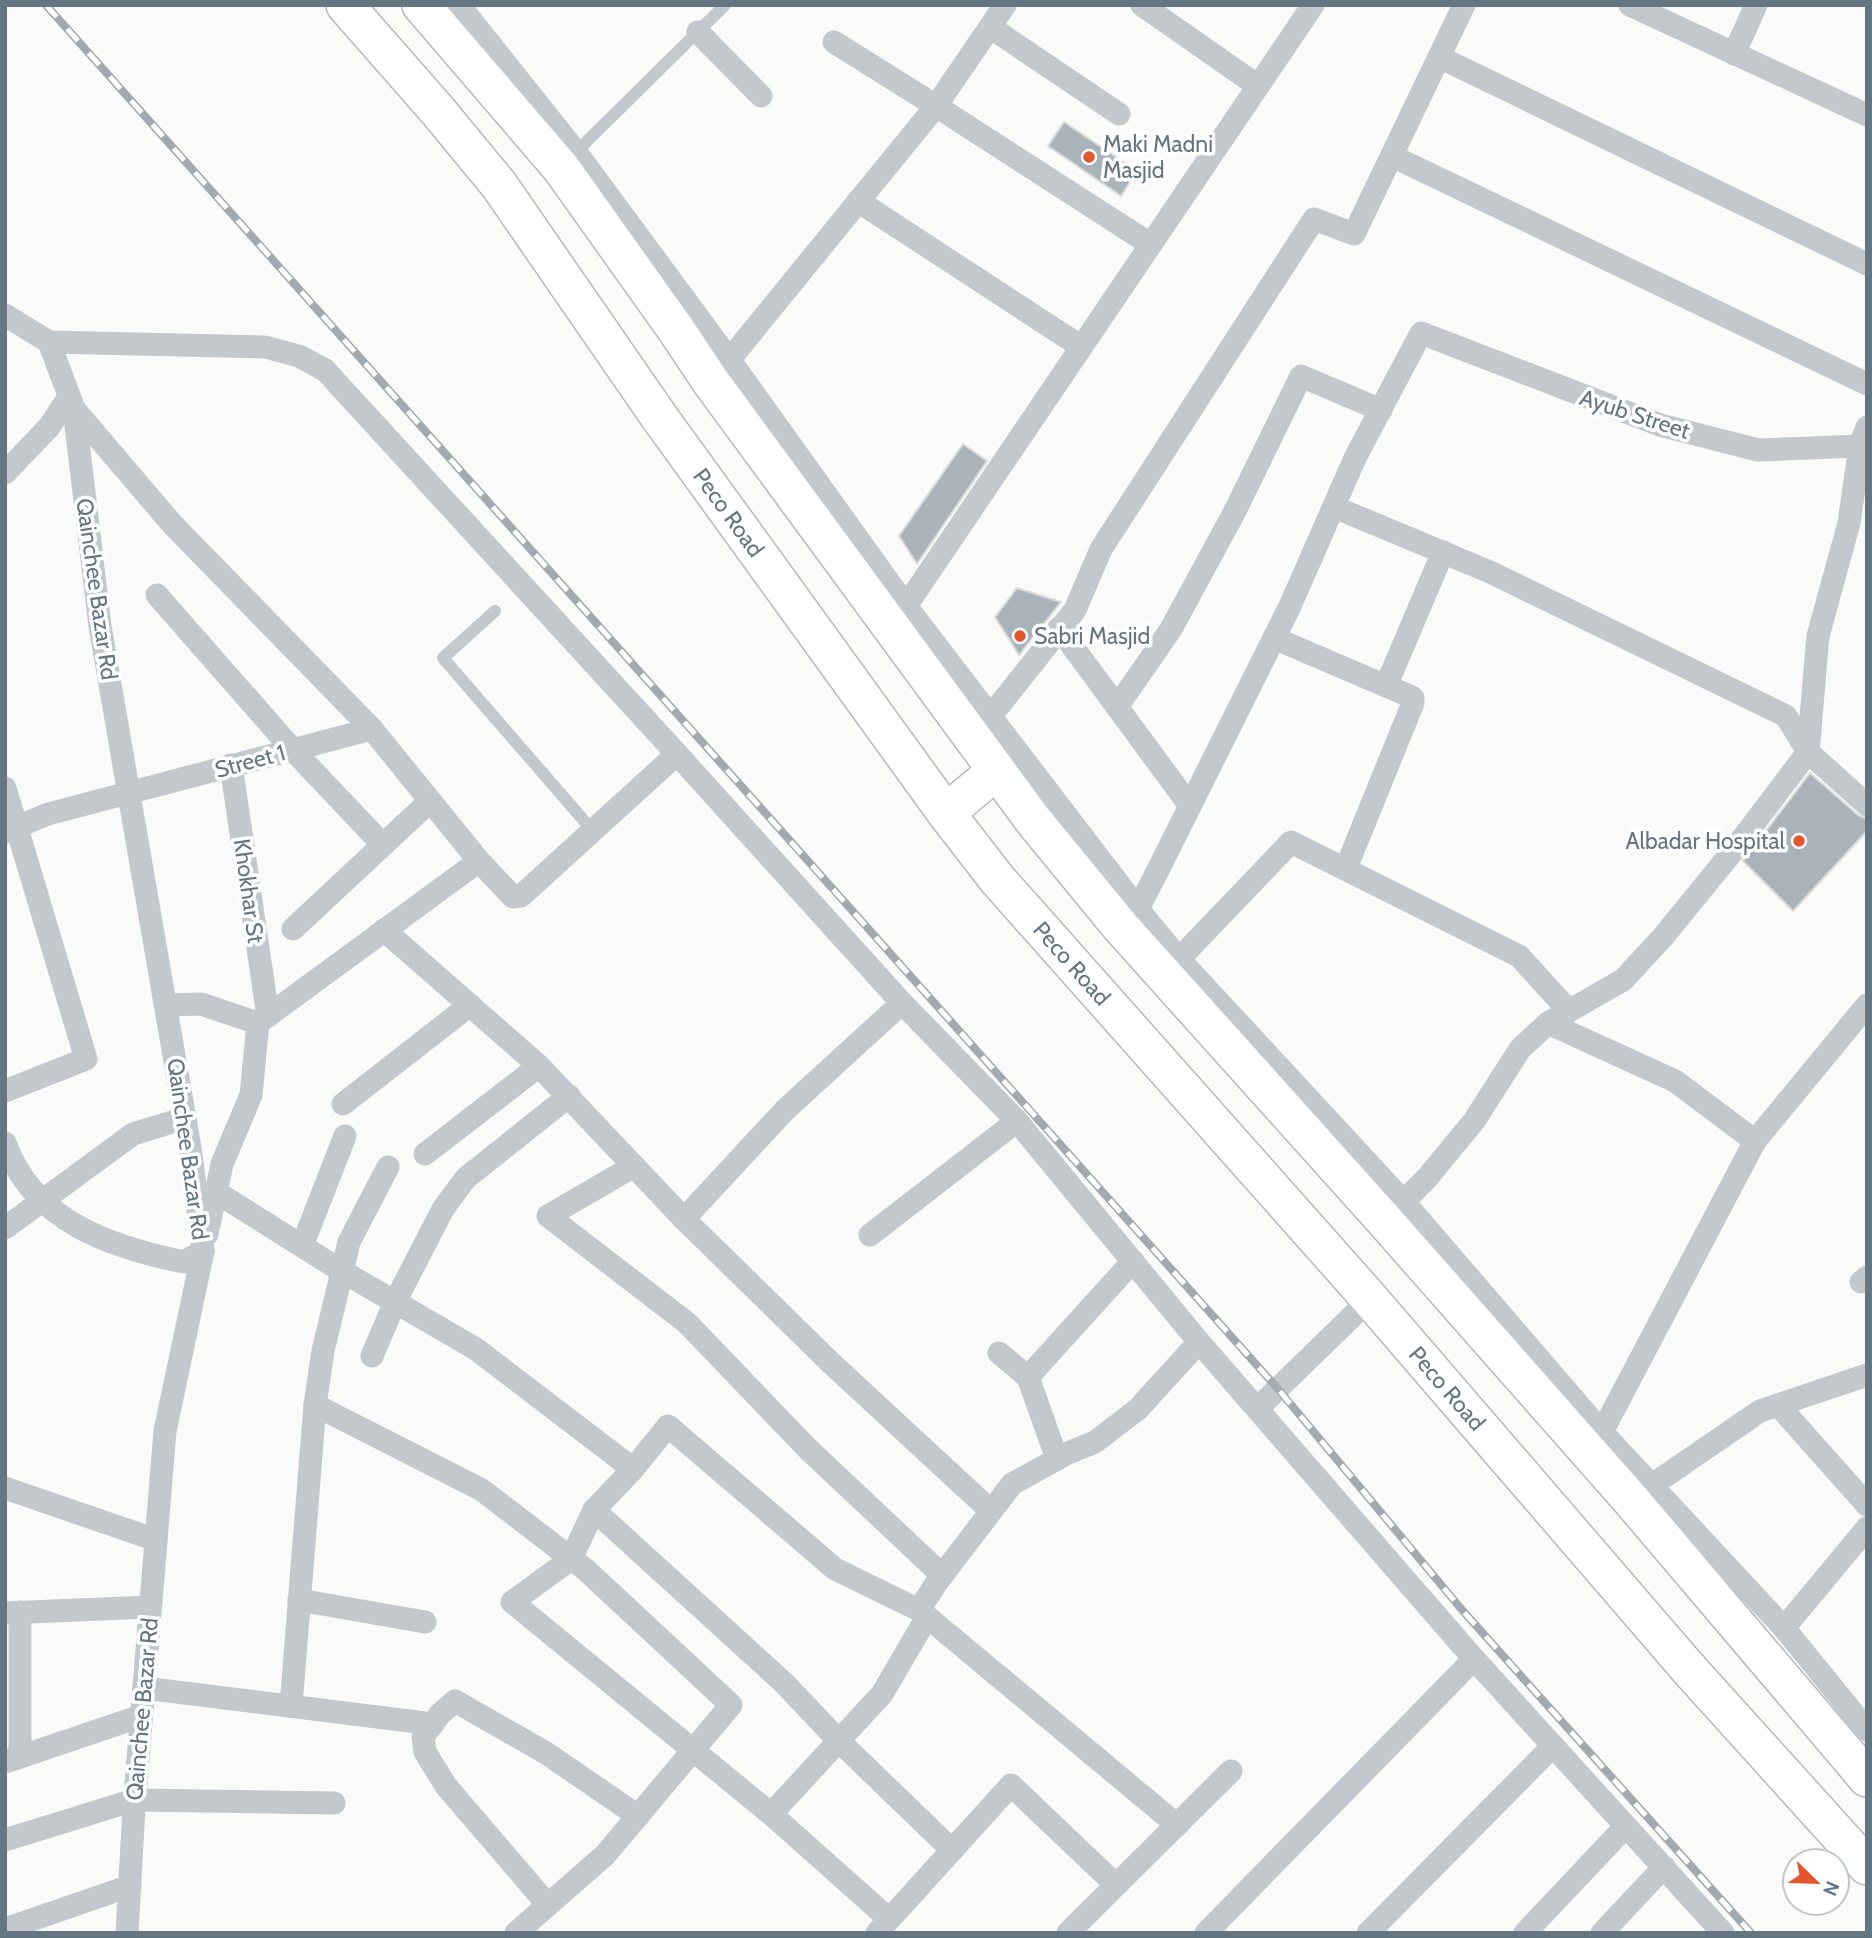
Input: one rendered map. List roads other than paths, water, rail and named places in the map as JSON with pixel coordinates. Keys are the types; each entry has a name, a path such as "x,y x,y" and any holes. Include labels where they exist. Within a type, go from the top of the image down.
{"main road":[{"name":"Peco Road","path":"345,5 499,185 660,418 946,813 997,879 1370,1299 1688,1668 1867,1866"},
{"path":"421,5 568,160 677,331 720,370 897,615 996,771 1033,820 1129,918 1394,1211 1642,1493 1854,1722 1867,1778"},
{"path":"946,813 996,771"},
{"path":"1783,1771 1854,1722"}],"street":[{"path":"459,5 568,160"},
{"path":"720,370 936,106 1005,5"},
{"path":"1142,5 1258,86"},
{"path":"1313,5 897,615 990,717 1129,918 1179,959 1394,1211 1602,1432 1642,1493 1784,1628 1854,1722"},
{"path":"990,717 1074,610 1101,549 1314,219 1354,234 1464,5"},
{"path":"1630,5 1867,115"},
{"path":"1734,54 1756,5"},
{"path":"990,27 1119,114"},
{"path":"698,32 761,96"},
{"path":"834,42 1150,244"},
{"path":"1439,57 1867,264"},
{"path":"1392,156 1867,384"},
{"path":"858,201 1080,346"},
{"path":"5,315 49,342 265,347 299,356 325,370 902,1003 1017,1121 1199,1342 1474,1659 1723,1933"},
{"name":"Ayub Street","path":"1381,410 1420,333 1648,421 1758,450 1865,432"},
{"path":"49,342 71,403 173,525 372,729 479,861 513,897 517,898 677,754"},
{"path":"1117,707 1171,629 1235,511 1301,376 1381,410 1355,458 1274,638 1190,806 1129,918"},
{"path":"5,473 71,403"},
{"name":"Qainchee Bazar Rd","path":"71,403 100,626 185,1118 203,1251 165,1431 134,1800 127,1933"},
{"path":"1394,1211 1474,1121 1520,1049 1548,1023 1623,981 1733,851 1808,752 1818,636 1849,523 1865,432"},
{"path":"1334,507 1490,572 1786,716 1808,752 1867,805"},
{"path":"1386,686 1443,552"},
{"path":"157,595 293,750 383,845"},
{"path":"1059,628 1190,806"},
{"path":"1274,638 1413,698 1346,868"},
{"name":"Street 1","path":"11,830 48,814 372,729"},
{"name":"Khokhar St","path":"203,1251 222,1164 251,1095 263,1019 231,765"},
{"path":"5,788 11,830 86,1059 5,1091"},
{"path":"293,929 430,801"},
{"path":"1179,959 1291,842 1519,956 1569,1011"},
{"path":"166,1005 201,1004 263,1019 479,861"},
{"path":"384,930 539,1066 684,1219 831,1363 991,1511"},
{"path":"684,1219 785,1110 902,1003"},
{"path":"1602,1432 1755,1141 1867,1004"},
{"path":"343,1104 470,1005"},
{"path":"1548,1023 1675,1081 1755,1141"},
{"path":"425,1154 539,1066"},
{"path":"372,1356 395,1302 443,1209 466,1178 569,1096"},
{"path":"5,1228 133,1134 185,1118"},
{"path":"870,1235 1017,1121"},
{"path":"302,1246 345,1136"},
{"path":"5,1143 12,1163 41,1202 101,1239 154,1256 184,1262 203,1251"},
{"path":"634,1166 548,1216 687,1323 808,1449 942,1575"},
{"path":"291,1706 315,1405 323,1351 349,1242 388,1167"},
{"path":"216,1192 341,1270 476,1349 633,1469"},
{"path":"1028,1377 1133,1261"},
{"path":"1258,1408 1370,1299"},
{"path":"771,1814 882,1694 942,1575 1012,1484 1095,1442 1138,1409 1199,1342"},
{"path":"999,1353 1028,1377 1057,1459"},
{"path":"1642,1493 1760,1411 1867,1375"},
{"path":"315,1405 482,1490 571,1559 732,1705 605,1855 516,1933"},
{"path":"1778,1405 1867,1505"},
{"path":"1116,1885 1011,1785 883,1926 771,1814 512,1602 571,1559 594,1510 633,1469 668,1426 835,1569 923,1613 1177,1825"},
{"path":"5,1488 156,1541"},
{"path":"594,1510 784,1683 839,1741 952,1850"},
{"path":"1784,1628 1867,1528"},
{"path":"299,1600 425,1622"},
{"path":"141,1716 12,1759 12,1613 150,1607"},
{"path":"1206,1933 1474,1659"},
{"path":"144,1688 433,1724"},
{"path":"548,1905 439,1774 425,1752 423,1737 440,1714 456,1701 546,1753 638,1816"},
{"path":"1368,1933 1553,1746"},
{"path":"1068,1933 1231,1771"},
{"path":"5,1840 134,1800 334,1803"},
{"path":"1525,1933 1626,1826"},
{"path":"1602,1933 1664,1867"},
{"path":"5,1929 130,1886"}],"lane":[{"path":"568,160 725,5"},
{"path":"495,611 443,658 593,831"}],"railway":[{"path":"46,5 1278,1389 1463,1611 1751,1933"}],"place":[{"name":"Maki Madni Masjid","path":"1089,157"},
{"name":"Sabri Masjid","path":"1020,636"},
{"name":"Albadar Hospital","path":"1799,841"}]}
